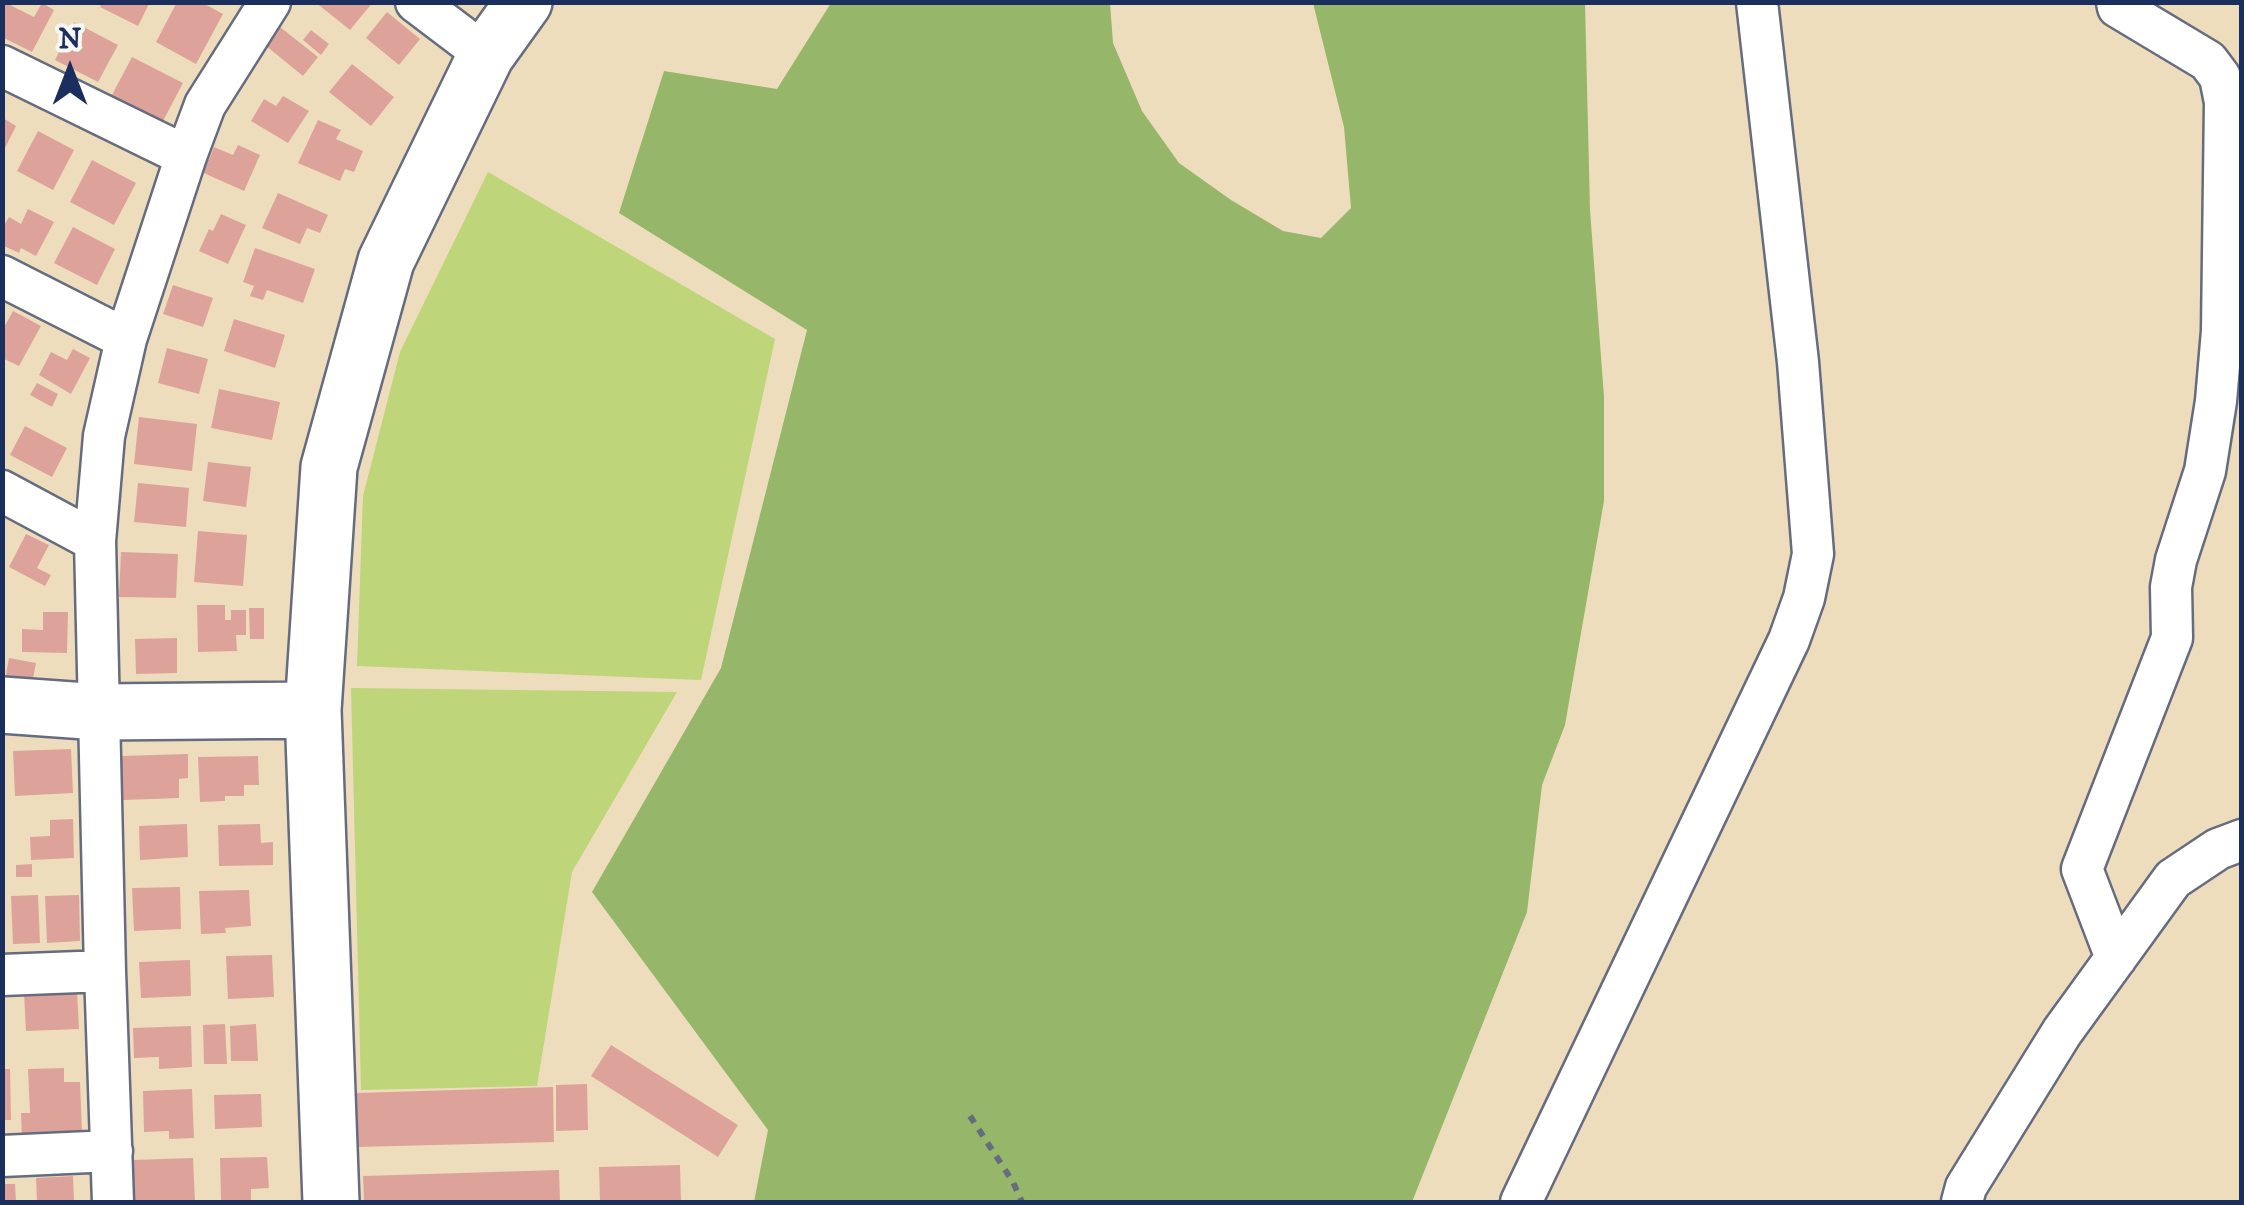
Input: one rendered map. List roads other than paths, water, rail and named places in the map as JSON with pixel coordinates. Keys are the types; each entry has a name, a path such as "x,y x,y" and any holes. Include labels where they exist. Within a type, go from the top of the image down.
{"street":[{"path":"114,1202 104,972 94,541 104,436 126,339 186,156 206,105 270,2"},
{"path":"416,2 486,55"},
{"path":"331,1202 313,710 328,468 386,261 486,55 524,2"},
{"path":"1521,1202 1790,640 1813,554 1798,362 1756,2"},
{"path":"2116,958 2082,869 2172,638 2170,588 2205,471 2222,331 2224,102 2220,77 2208,62 2145,10"},
{"path":"2,66 186,156"},
{"path":"2,276 126,339"},
{"path":"2,491 94,541"},
{"path":"2,705 100,712 313,710"},
{"path":"1962,1202 1966,1187 2062,1032 2173,878 2218,849 2242,840"},
{"path":"2,975 104,972"},
{"path":"2,1156 112,1151"}]}
